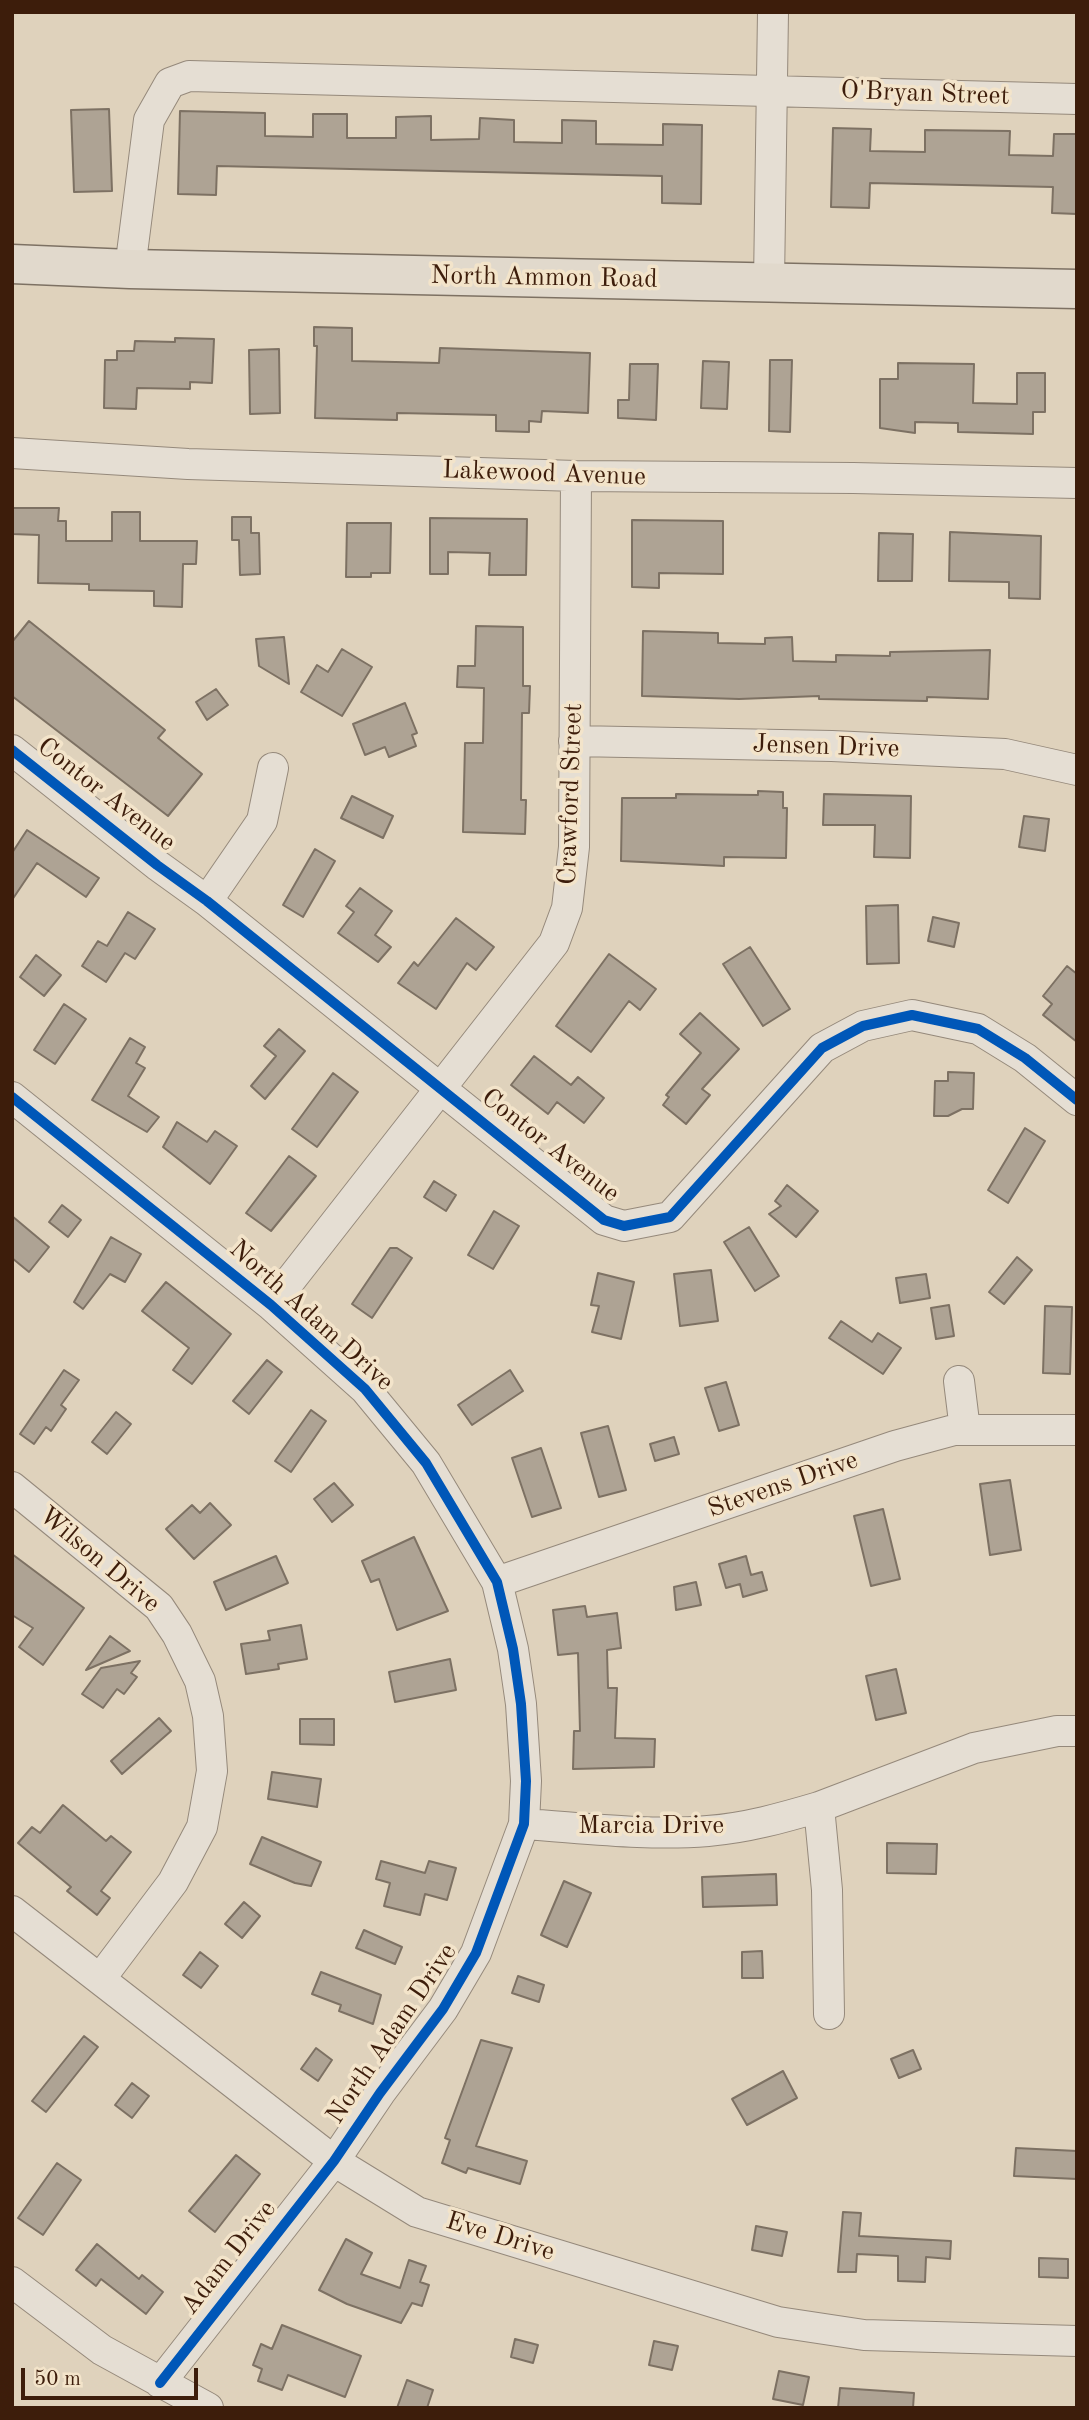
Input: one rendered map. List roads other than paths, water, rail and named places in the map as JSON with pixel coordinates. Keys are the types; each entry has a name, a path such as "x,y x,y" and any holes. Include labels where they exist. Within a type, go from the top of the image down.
{"main road":[{"name":"North Ammon Road","path":"12,264 130,270 1077,289"}],"street":[{"path":"769,282 773,12"},
{"name":"O'Bryan Street","path":"130,270 149,120 170,83 188,76 772,89 1077,99"},
{"name":"Lakewood Avenue","path":"12,453 188,464 576,476 1077,483"},
{"name":"Crawford Street","path":"271,1305 554,943 567,908 574,847 576,476"},
{"name":"Jensen Drive","path":"574,741 832,746 1005,754 1077,770"},
{"name":"Contor Avenue","path":"12,750 157,865 207,901 604,1220 624,1226 670,1217 822,1048 863,1026 912,1015 978,1029 1025,1058 1077,1100"},
{"path":"207,901 262,821 273,768"},
{"name":"North Adam Drive","path":"12,1097 271,1305 365,1389 426,1463 497,1582 513,1649 521,1704 526,1782 524,1824 476,1953 443,2009 380,2093 334,2161"},
{"path":"959,1381 965,1430"},
{"name":"Stevens Drive","path":"497,1582 895,1446 965,1430 1077,1430"},
{"name":"Wilson Drive","path":"12,1487 159,1607 177,1634 200,1681 208,1716 212,1771 202,1827 173,1882 100,1979"},
{"name":"Marcia Drive","path":"524,1824 634,1832 708,1831 772,1821 819,1807 974,1748 1057,1731 1077,1731"},
{"path":"819,1807 827,1890 829,2014"},
{"name":"Eve Drive","path":"12,1911 334,2161 417,2212 778,2322 864,2336 1077,2341"},
{"name":"Adam Drive","path":"160,2383 334,2161"},
{"path":"12,2282 102,2350 208,2408"}]}
